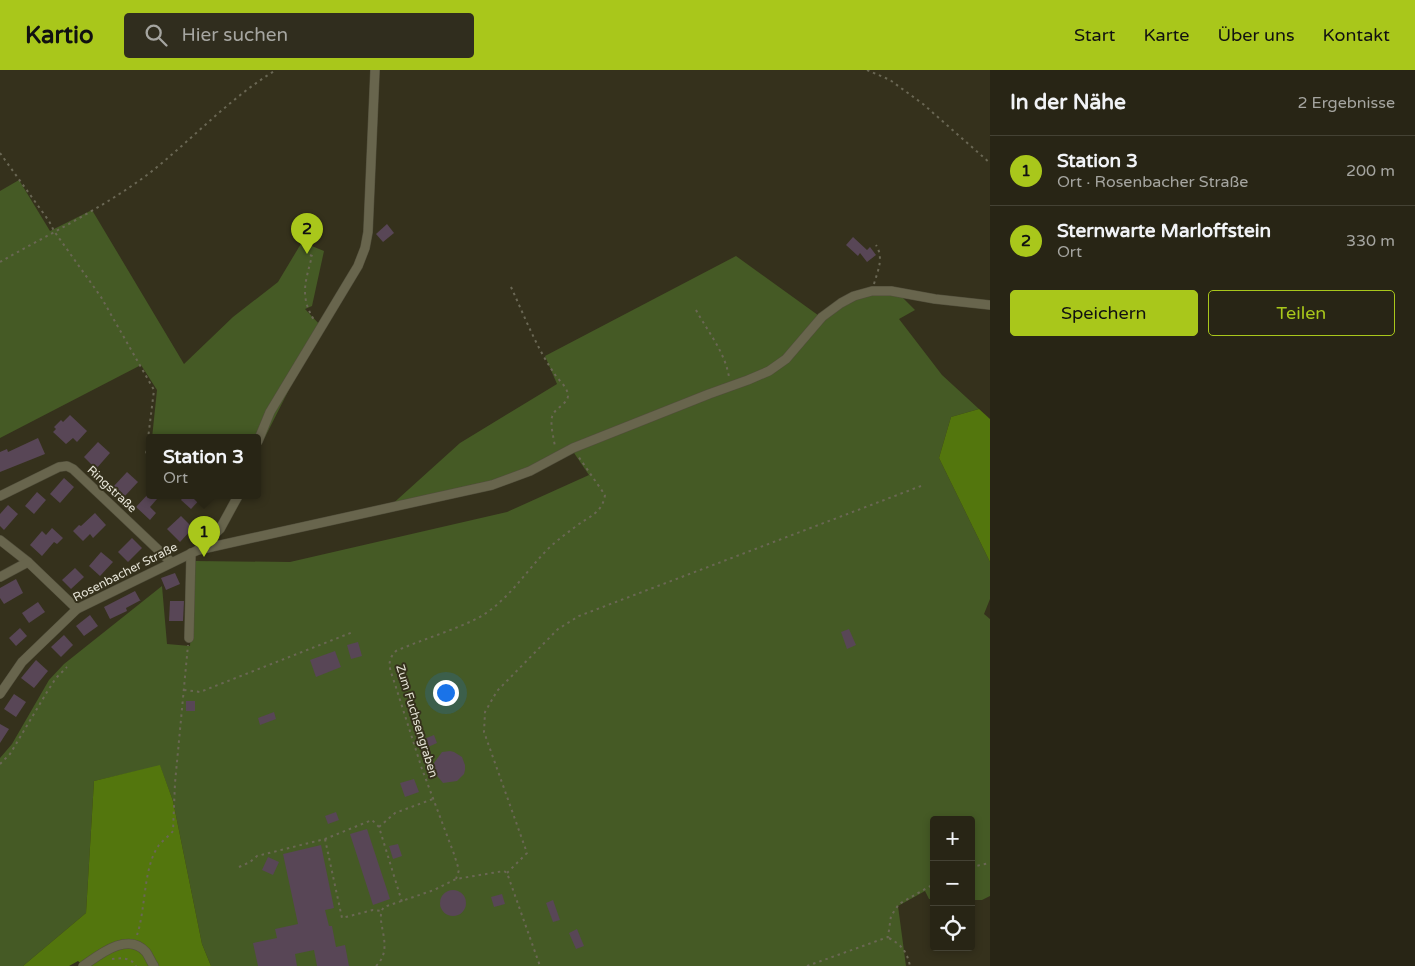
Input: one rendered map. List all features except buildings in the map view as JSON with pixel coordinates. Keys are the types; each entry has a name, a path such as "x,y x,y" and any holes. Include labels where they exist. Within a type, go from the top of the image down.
{"street":[{"path":"261,434 270,412 358,266 365,248 368,232 376,70"},
{"path":"189,638 195,552 231,542 492,485 530,470 573,448 769,371 786,359 822,316 841,302 854,296 872,291 891,291 990,306"},
{"name":"Ringstraße","path":"0,496 59,467 67,466 171,562"},
{"name":"Rosenbacher Straße","path":"0,694 22,662 77,609 195,552 220,529 236,499"},
{"path":"220,529 231,542"},
{"path":"0,540 28,562 77,609"},
{"path":"0,576 28,562"},
{"path":"92,963 112,947 132,944 145,951 154,966"}],"path":[{"path":"0,262 93,210 138,181 174,154 226,105 276,70"},
{"path":"867,70 890,80 923,104 990,163"},
{"path":"0,153 101,297 154,390 149,434"},
{"path":"872,291 880,263 880,252 876,245"},
{"path":"310,255 312,256 304,288 305,296 313,318 322,327"},
{"path":"511,287 542,354 567,391 566,401 551,417 557,457"},
{"path":"696,310 722,353 727,365 730,387"},
{"name":"Zum Fuchsengraben","path":"456,878 459,870 408,728 389,664 391,656 396,651 477,618 493,608 505,598 551,546 603,506 605,496 573,448"},
{"path":"507,873 527,853 484,732 486,712 497,691 558,629 579,616 921,486"},
{"path":"184,690 200,692 353,632"},
{"path":"132,944 140,925 150,866 159,846 173,831 175,783 189,638"},
{"path":"0,764 10,754 56,678 67,667"},
{"path":"379,827 396,813 433,799"},
{"path":"239,867 257,856 325,839 372,820 379,827 402,902"},
{"path":"325,839 342,918 373,910 381,911"},
{"path":"975,866 990,863"},
{"path":"376,966 384,951 385,939 380,919 381,911 384,907 434,890 456,878 504,871 507,873"},
{"path":"507,873 540,966"},
{"path":"888,938 891,916 896,908 930,886"},
{"path":"807,966 888,938 901,945 907,953 910,966"},
{"path":"92,963 122,958 128,959 136,966"}],"green space":[{"path":"19,180 50,231 92,210 184,364 233,317 278,282 302,242 324,251 312,306 305,309 321,326 261,445 261,434 152,434 157,390 141,365 0,438 0,191"},
{"path":"736,256 822,318 854,294 896,291 915,310 899,319 942,375 979,409 951,417 939,458 990,562 990,599 984,614 990,619 990,896 982,900 975,900 975,816 930,816 930,899 925,891 898,906 906,966 211,966 202,944 173,801 160,766 94,781 86,913 23,966 0,966 0,758 12,744 49,680 64,664 162,586 167,644 190,646 195,561 290,562 507,512 589,475 572,450 502,483 388,508 460,443 557,384 545,356"},
{"path":"979,409 990,419 990,562 939,458 951,417"},
{"path":"160,765 173,801 202,944 211,966 84,966 78,961 69,966 23,966 86,913 94,781"}],"place":[{"name":"Sternwarte Marloffstein","path":"307,254"},
{"name":"Station 3","path":"204,557"}]}
